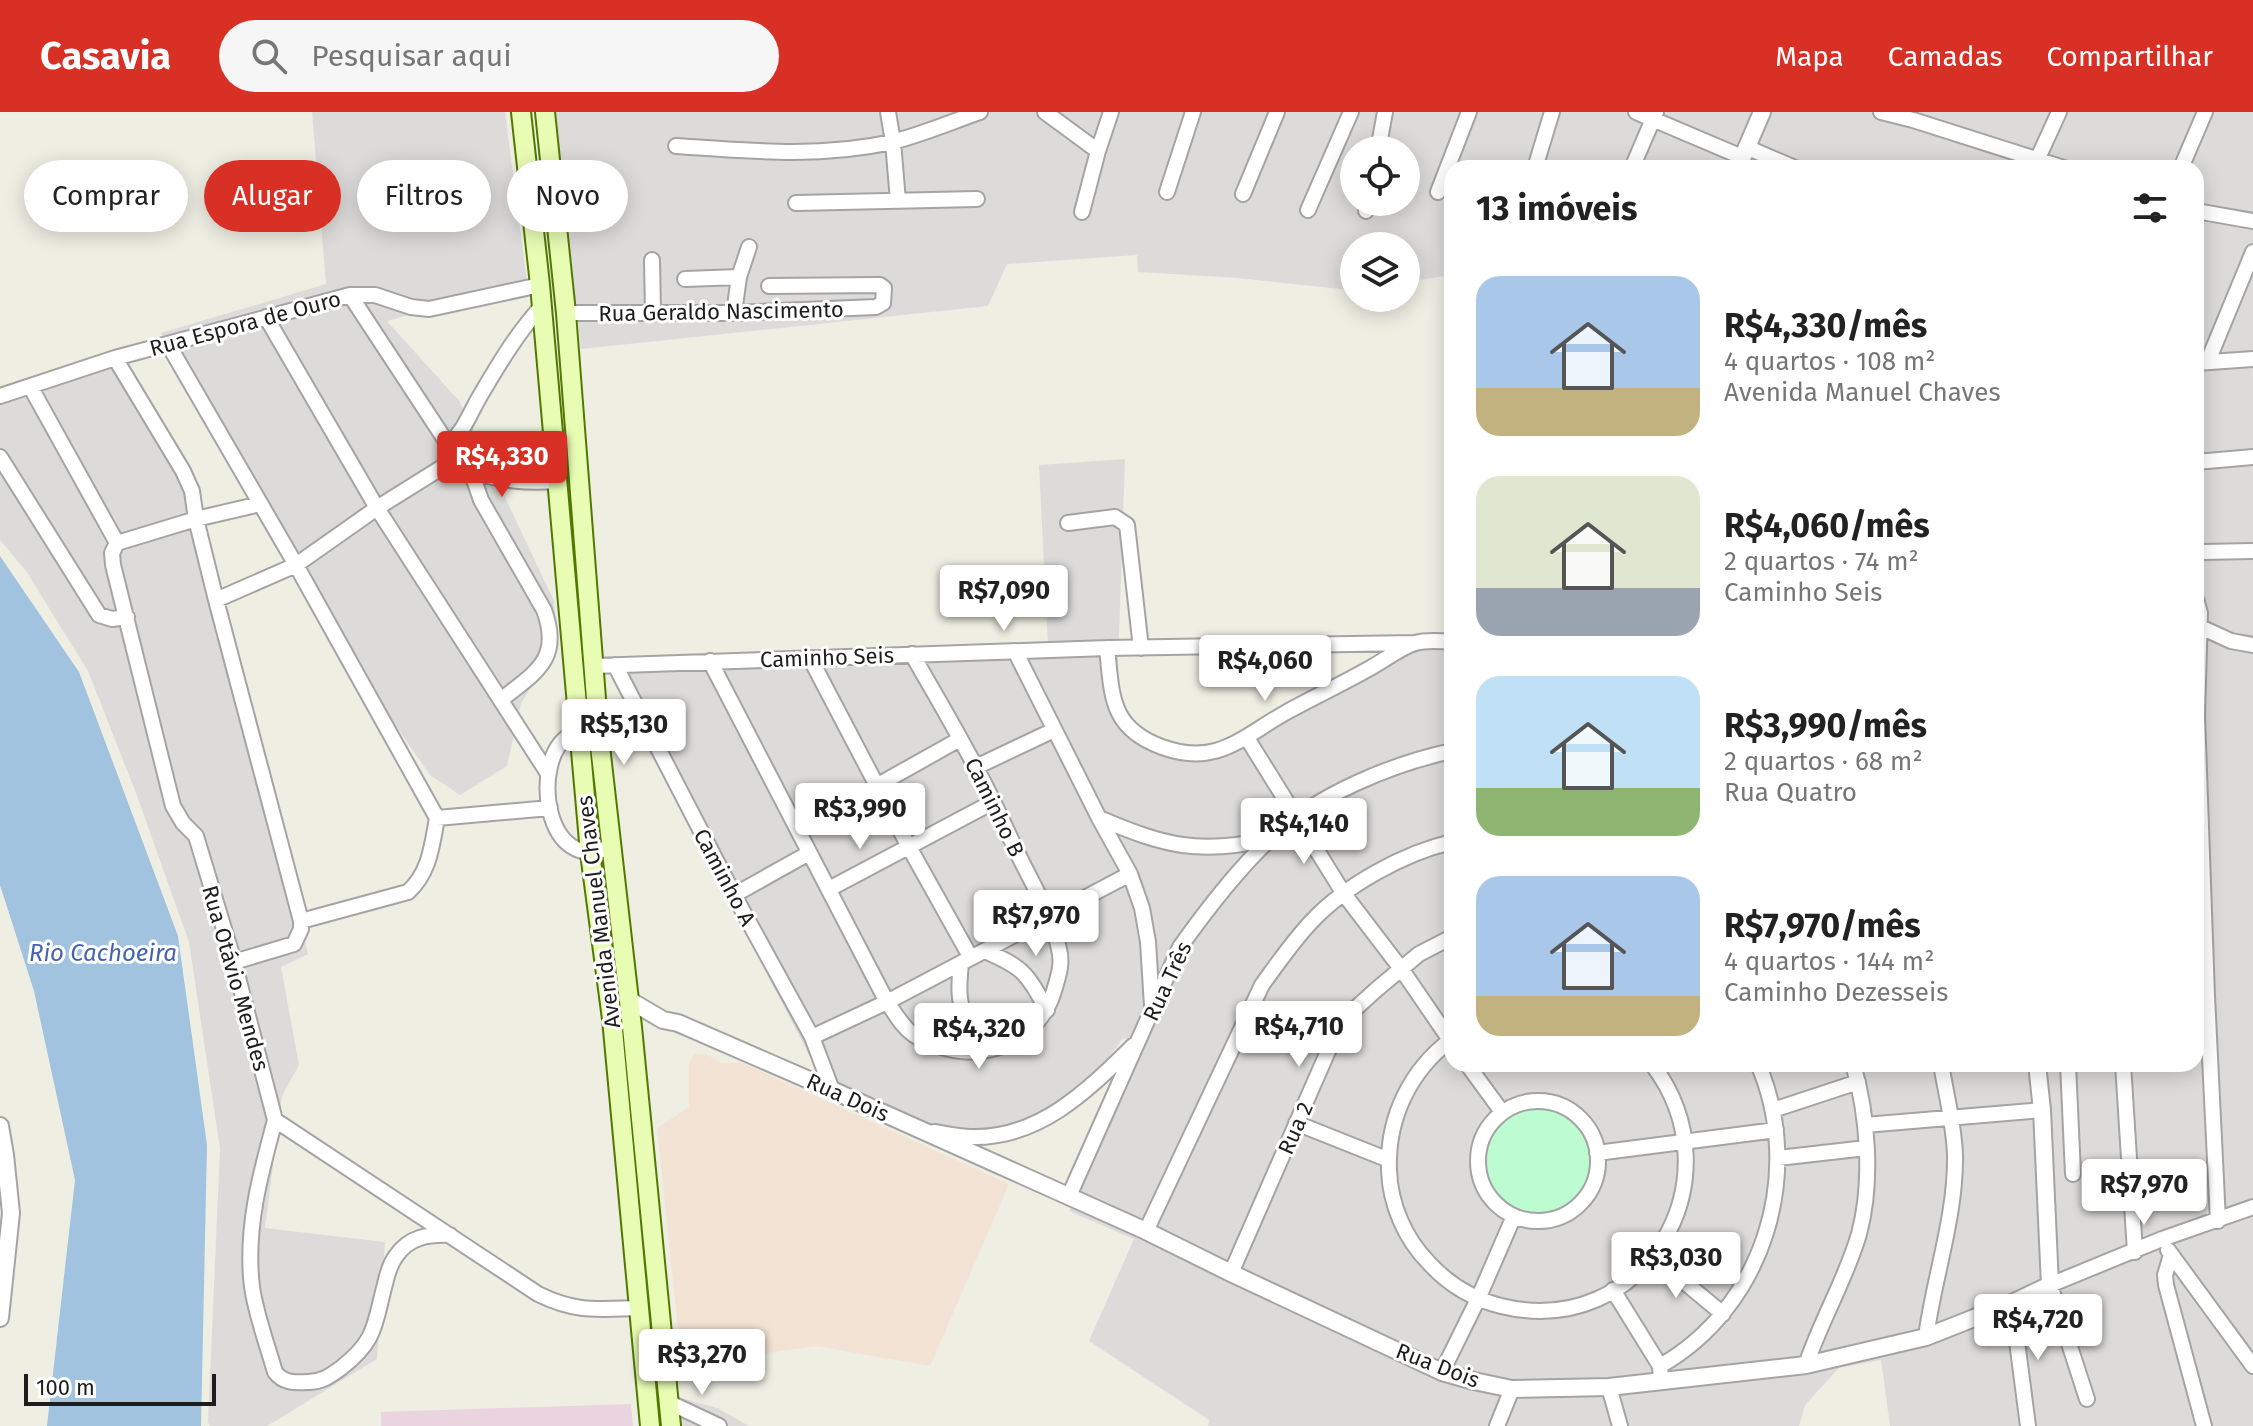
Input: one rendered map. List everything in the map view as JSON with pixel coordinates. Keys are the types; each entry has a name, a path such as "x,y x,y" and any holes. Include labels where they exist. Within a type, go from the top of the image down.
{"main road":[{"name":"Avenida Manuel Chaves","path":"521,112 542,306 578,734 612,1019 650,1426"},
{"name":"Avenida Manuel Chaves","path":"545,112 566,313 599,737 632,1027 671,1426"}],"street":[{"path":"888,112 898,201"},
{"path":"676,146 780,153 825,152 893,142 980,112"},
{"path":"1045,112 1098,151"},
{"path":"1082,212 1111,112"},
{"path":"1167,192 1193,112"},
{"path":"1243,194 1277,112"},
{"path":"1308,210 1351,112"},
{"path":"1381,136 1385,112"},
{"path":"1450,160 1469,112"},
{"path":"1537,160 1552,112"},
{"path":"1636,112 1654,115 1742,157 1762,112"},
{"path":"1881,112 1915,116 2043,160"},
{"path":"2038,158 2059,112"},
{"path":"2184,160 2205,112"},
{"path":"1635,160 1654,115"},
{"path":"1438,192 1444,177"},
{"path":"796,203 977,199"},
{"path":"2204,212 2253,221"},
{"path":"734,313 739,277 749,247"},
{"path":"2204,358 2253,252"},
{"path":"652,260 653,314"},
{"path":"685,279 739,277"},
{"name":"Rua Espora de Ouro","path":"0,396 115,358 350,295 375,295 411,307 429,309 540,285"},
{"name":"Rua Geraldo Nascimento","path":"566,313 734,313 876,307 884,300 884,288 880,285 769,286"},
{"path":"350,295 457,458 471,471 514,482 557,481"},
{"path":"450,444 465,428 517,335 542,306"},
{"path":"266,317 377,508 547,772"},
{"path":"168,344 437,818 425,870 418,883 408,892 301,921"},
{"path":"115,358 192,491 216,600 301,921 294,944 234,962"},
{"path":"2204,362 2253,359"},
{"path":"30,386 117,543 260,504"},
{"path":"0,457 99,615 112,619 127,617"},
{"path":"2204,461 2253,457"},
{"path":"216,600 296,565 377,508 457,458"},
{"path":"471,471 481,500 544,610 550,627 551,645 540,669 502,699"},
{"path":"1068,523 1115,517 1127,525 1141,648"},
{"name":"Rua Otávio Mendes","path":"117,543 112,560 173,806 183,823 196,836 234,962 275,1120"},
{"path":"2204,550 2253,551"},
{"path":"2204,628 2231,641 2253,645"},
{"name":"Caminho Seis","path":"594,666 1107,648 1444,642"},
{"name":"Caminho Seis","path":"1107,648 1113,702 1131,729 1144,739 1185,753 1212,753 1235,745 1285,713 1415,643"},
{"path":"1015,651 1130,874 1142,908 1148,942 1152,1010"},
{"name":"Caminho B","path":"710,661 887,1002 915,1036 941,1047 969,1053 986,1051 1024,1035 1037,1024 1047,1010 1061,967 1060,952 1048,916 976,767 912,654"},
{"path":"810,658 909,847 972,957"},
{"name":"Caminho A","path":"615,665 734,895 812,1037 832,1090"},
{"path":"976,767 1054,730"},
{"path":"599,737 578,734 567,737 558,748 547,772 550,808 558,831 576,850 590,853 612,846"},
{"path":"1247,738 1344,894 1444,1031"},
{"path":"798,830 960,739"},
{"name":"Rua Três","path":"1069,1196 1180,947 1200,919 1270,839 1296,818 1334,795 1376,776 1423,757 1444,753"},
{"path":"829,889 993,802"},
{"path":"437,818 550,808"},
{"path":"1099,818 1160,841 1194,848 1232,847 1270,839"},
{"path":"1146,1231 1262,985 1286,951 1314,919 1344,894 1410,856 1444,845"},
{"path":"734,895 809,853"},
{"path":"812,1037 887,1002 1130,874"},
{"name":"Rua 2","path":"1231,1273 1336,1033 1356,1008 1377,989 1419,954 1444,941"},
{"path":"972,957 1007,960 1022,970 1047,1010"},
{"path":"972,957 958,988 960,1004 967,1019 979,1031 1003,1045"},
{"name":"Rua Dois","path":"629,1000 663,1020 678,1023 832,1090 1146,1231 1442,1372 1512,1389 1609,1387 1661,1374 1806,1365 1926,1337 2162,1239 2253,1207"},
{"path":"612,1019 632,1027 663,1020"},
{"path":"2204,1024 2218,1221"},
{"path":"920,1129 970,1137 1028,1128 1089,1090 1140,1039"},
{"path":"1444,1047 1424,1064 1405,1093 1393,1125 1389,1160 1392,1194 1404,1227 1422,1257 1454,1286 1478,1299 1511,1309 1546,1311 1581,1304 1613,1290 1653,1256 1672,1226 1679,1210 1686,1176 1686,1142 1671,1093 1657,1072"},
{"path":"1473,1072 1502,1112"},
{"path":"1613,1290 1661,1374 1704,1335 1740,1291 1765,1240 1772,1213 1778,1158 1773,1110 1761,1072"},
{"path":"1806,1365 1859,1233 1866,1195 1865,1125 1855,1072"},
{"path":"1926,1337 1951,1205 1955,1156 1943,1072"},
{"path":"2038,1072 2050,1285 2087,1399"},
{"path":"2068,1072 2073,1174"},
{"path":"2124,1072 2135,1252"},
{"path":"1773,1110 1858,1082"},
{"path":"1528,1101 1562,1106 1579,1117 1588,1128 1597,1153 1595,1181 1584,1199 1562,1216 1548,1220 1534,1221 1502,1209 1491,1199 1478,1168 1479,1147 1484,1134 1502,1112 1528,1101"},
{"path":"1865,1125 2042,1110"},
{"path":"450,1235 428,1234 412,1240 394,1258 373,1333 368,1343 346,1364 320,1381 295,1383 278,1377 252,1288 250,1244 256,1187 275,1120 450,1235 538,1294 560,1305 587,1310 639,1308"},
{"path":"1296,1123 1389,1160"},
{"path":"0,1126 11,1213 0,1318"},
{"path":"1597,1153 1776,1130"},
{"path":"1778,1158 1866,1148"},
{"path":"1442,1372 1514,1216"},
{"path":"2162,1239 2253,1366"},
{"path":"2171,1255 2165,1275 2166,1285 2204,1426"},
{"path":"1653,1256 1723,1314"},
{"path":"2012,1303 2028,1426"},
{"path":"1609,1387 1620,1426"},
{"path":"1497,1426 1512,1389"},
{"path":"668,1402 719,1426"}],"shaded area":[{"path":"312,112 505,112 511,160 507,160 507,232 521,232 527,282 387,321 460,402 554,601 558,647 521,703 507,766 460,795 430,775 304,594 161,333 326,284 322,232 341,232 341,160 316,160"},
{"path":"554,112 2253,112 2253,1426 1890,1426 1881,1360 1839,1368 1805,1405 1799,1426 1208,1426 1209,1420 1089,1341 1134,1239 1069,1211 1144,1047 1123,1038 1087,1087 1037,1118 986,1134 942,1132 840,1092 809,1055 606,662 1048,644 1039,465 1125,459 1117,693 1130,718 1158,742 1203,749 1232,740 1411,647 1444,645 1444,1072 2204,1072 2204,160 1444,160 1444,276 1420,280 1420,232 1340,232 1340,289 1138,272 1137,255 1007,264 988,306 581,349 568,232 628,232 628,160 559,160"},
{"path":"116,352 189,466 308,954 281,967 299,1065 282,1096 265,1228 385,1242 377,1359 267,1426 210,1426 208,1422 220,1149 189,942 88,671 26,571 0,540 0,395"},
{"path":"694,1054 706,1054 722,1063 743,1063 1009,1184 930,1366 816,1346 682,1365 657,1128 689,1107 689,1064"},
{"path":"678,1397 717,1408 749,1426 681,1426"},
{"path":"631,1404 633,1426 381,1426 381,1412"}],"green space":[{"path":"1538,1109 1558,1113 1575,1124 1586,1141 1590,1161 1586,1181 1575,1198 1558,1209 1538,1213 1518,1209 1501,1198 1490,1181 1486,1161 1490,1141 1501,1124 1518,1113"}],"water":[{"name":"Rio Cachoeira","path":"0,556 79,672 178,936 207,1145 201,1426 47,1426 75,1180 34,991 0,885"}]}
